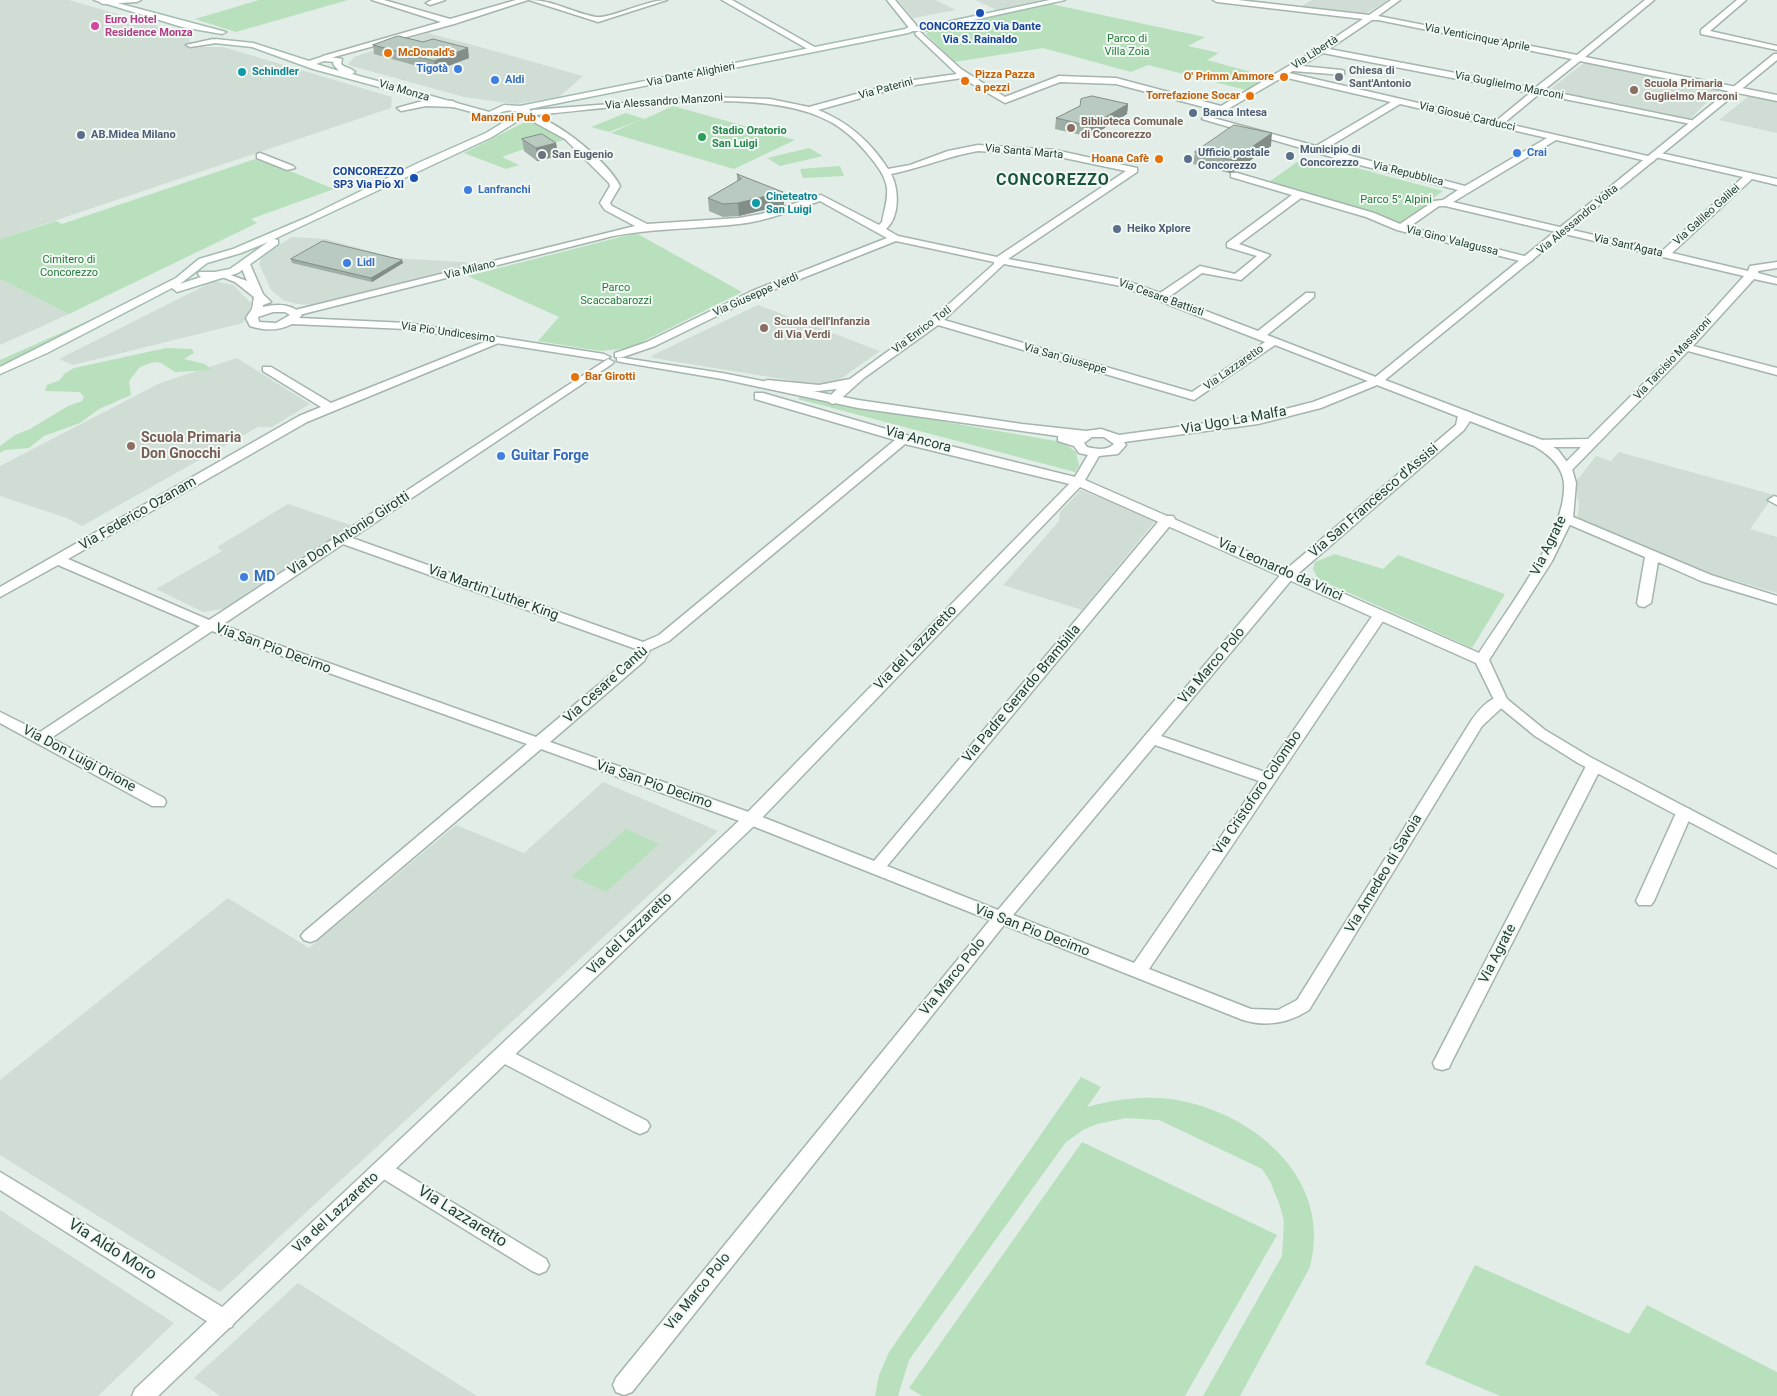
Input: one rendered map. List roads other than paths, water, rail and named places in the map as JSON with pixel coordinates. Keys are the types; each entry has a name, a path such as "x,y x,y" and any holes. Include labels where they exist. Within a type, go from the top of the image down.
{"street":[{"path":"101,1 137,0"},
{"path":"136,11 135,6 144,0"},
{"path":"376,0 451,22"},
{"path":"430,3 441,0"},
{"path":"313,65 324,58 524,0"},
{"path":"533,0 598,20 663,0"},
{"path":"726,0 814,49"},
{"path":"891,0 941,58 988,92 1005,100 1059,80 1116,81 1222,109"},
{"name":"Via Dante Alighieri","path":"530,113 580,97 1061,0"},
{"name":"Via Venticinque Aprile","path":"1217,0 1370,17 1777,98"},
{"name":"Via Libertà","path":"1206,119 1322,50 1396,0"},
{"path":"1498,124 1650,0"},
{"name":"Via Alessandro Volta","path":"1742,0 1704,32 1777,55"},
{"path":"101,1 185,25 222,32"},
{"path":"185,25 203,37 216,41"},
{"name":"Via Dante Alighieri","path":"802,52 915,30"},
{"path":"222,32 203,37 190,45 216,41 232,36"},
{"name":"Via Monza","path":"222,32 230,33 232,36 254,46"},
{"name":"Via Monza","path":"216,41 254,46 313,65 495,117 512,120"},
{"path":"313,65 338,62 344,55 361,48"},
{"name":"Via Guglielmo Marconi","path":"1322,50 1696,122"},
{"name":"Via Monza","path":"286,55 324,58 338,62 344,70 431,95 530,113"},
{"name":"Via Alessandro Volta","path":"1377,382 1564,232 1777,55"},
{"path":"1293,68 1341,72"},
{"name":"Via Paterini","path":"809,110 918,80 964,74"},
{"name":"Via Giosuè Carducci","path":"1282,74 1554,137 1777,182"},
{"path":"422,96 402,108 426,103 453,104"},
{"name":"Via Dante Alighieri","path":"530,113 580,97"},
{"name":"Via Alessandro Manzoni","path":"530,113 719,98 779,103 809,110 854,131 871,149 886,172 892,193 886,223 880,229"},
{"path":"1318,150 1399,101"},
{"path":"56,345 180,280 199,264 312,219 478,135 502,108"},
{"path":"421,165 489,135 512,120 530,113 570,138 613,182 615,186 605,203 608,208 645,226"},
{"name":"Via Repubblica","path":"1206,119 1464,189"},
{"path":"1401,228 1437,202 1445,202 1511,162 1522,158 1554,137"},
{"name":"Via Santa Marta","path":"886,172 912,167 951,153 978,148 1054,152 1134,170 999,260"},
{"path":"260,156 290,168"},
{"name":"Via Gino Valagussa","path":"1234,175 1370,215 1401,228 1528,260"},
{"name":"Via Galileo Galilei","path":"1665,254 1750,176"},
{"path":"1161,297 1200,269 1237,278 1265,255 1231,245 1298,195"},
{"name":"Via Milano","path":"293,317 645,226 739,221 763,216 821,198 895,238"},
{"name":"Via Sant'Agata","path":"1445,202 1564,232 1777,280"},
{"path":"0,371 190,283 236,272 272,243 312,219"},
{"name":"Via Cesare Battisti","path":"895,238 999,260 1107,279 1161,297 1377,382"},
{"name":"Via Giuseppe Verdi","path":"613,358 651,344 756,293 895,238"},
{"path":"215,257 237,257 244,260 259,296 252,321 258,326 272,327 293,317"},
{"name":"Via Enrico Toti","path":"832,400 860,376 936,322 999,265 999,260"},
{"path":"199,264 196,269 198,272 237,280 293,317"},
{"path":"1752,274 1754,268 1764,265 1777,265"},
{"name":"Via Tarcisio Massironi","path":"1566,469 1686,347 1752,274"},
{"path":"1260,335 1310,295"},
{"path":"254,315 264,310 278,308"},
{"name":"Via Pio Undicesimo","path":"293,317 394,325 497,340 752,382 832,400"},
{"name":"Via San Giuseppe","path":"936,322 1194,396"},
{"name":"Via Federico Ozanam","path":"0,593 299,421 329,407 497,340"},
{"name":"Via Lazzaretto","path":"1194,396 1274,341"},
{"path":"1686,347 1777,372"},
{"name":"Via Don Antonio Girotti","path":"40,739 613,358"},
{"path":"267,369 329,407"},
{"name":"Via Enrico Toti","path":"752,382 829,388 860,376"},
{"path":"1377,382 1461,420 1496,427 1538,443 1554,453 1566,469"},
{"name":"Via Ugo La Malfa","path":"832,400 1082,439 1099,433 1117,439 1258,420 1318,405 1377,382"},
{"name":"Via Ancora","path":"759,396 906,439 1078,482"},
{"name":"Via San Francesco d'Assisi","path":"1288,575 1461,420"},
{"name":"Via Cesare Cantù","path":"310,936 639,658 644,648 664,638 901,441 906,439"},
{"name":"Via Ugo La Malfa","path":"1082,439 1084,450 1096,453"},
{"path":"1096,453 1109,453 1118,448 1120,445 1117,439"},
{"path":"1538,443 1592,443"},
{"name":"Via del Lazzaretto","path":"143,1396 751,819 1078,482 1096,453"},
{"name":"Via Agrate","path":"1482,660 1545,561 1566,518 1570,483 1566,469"},
{"name":"Via Leonardo da Vinci","path":"1078,482 1168,519 1288,575 1482,660"},
{"path":"1566,518 1706,578 1777,600"},
{"name":"Via Padre Gerardo Brambilla","path":"876,869 1168,519"},
{"name":"Via Martin Luther King","path":"342,539 644,648"},
{"path":"1644,603 1652,555"},
{"name":"Via San Pio Decimo","path":"58,560 210,626 751,819 1249,1015"},
{"name":"Via Marco Polo","path":"624,1385 1000,918 1288,575"},
{"name":"Via Cristoforo Colombo","path":"1137,972 1380,615"},
{"path":"1482,660 1501,701 1540,734 1594,766 1777,862"},
{"name":"Via Amedeo di Savoia","path":"1249,1015 1271,1018 1291,1014 1304,1005 1476,724 1487,711 1501,701"},
{"name":"Via Don Luigi Orione","path":"0,717 158,802"},
{"path":"1151,738 1268,779"},
{"name":"Via Agrate","path":"1442,1063 1594,766"},
{"path":"1645,901 1684,813"},
{"path":"504,1055 640,1126"},
{"name":"Via Lazzaretto","path":"384,1168 539,1265"},
{"name":"Via Aldo Moro","path":"0,1180 224,1320"}],"place":[{"name":"CONCOREZZO Via Dante Via S. Rainaldo","path":"980,13"},
{"name":"Euro Hotel Residence Monza","path":"95,26"},
{"name":"McDonald's","path":"388,53"},
{"name":"Tigotà","path":"458,69"},
{"name":"Schindler","path":"242,72"},
{"name":"O' Primm Ammore","path":"1284,77"},
{"name":"Chiesa di Sant'Antonio","path":"1339,77"},
{"name":"Aldi","path":"495,80"},
{"name":"Pizza Pazza a pezzi","path":"965,81"},
{"name":"Scuola Primaria Guglielmo Marconi","path":"1634,90"},
{"name":"Torrefazione Socar","path":"1250,96"},
{"name":"Banca Intesa","path":"1193,113"},
{"name":"Manzoni Pub","path":"546,118"},
{"name":"Biblioteca Comunale di Concorezzo","path":"1071,128"},
{"name":"AB.Midea Milano","path":"81,135"},
{"name":"Stadio Oratorio San Luigi","path":"702,137"},
{"name":"Crai","path":"1517,153"},
{"name":"San Eugenio","path":"542,155"},
{"name":"Municipio di Concorezzo","path":"1290,156"},
{"name":"Hoana Cafè","path":"1159,159"},
{"name":"Ufficio postale Concorezzo","path":"1188,159"},
{"name":"CONCOREZZO SP3 Via Pio XI","path":"414,178"},
{"name":"Lanfranchi","path":"468,190"},
{"name":"Cineteatro San Luigi","path":"756,203"},
{"name":"Heiko Xplore","path":"1117,229"},
{"name":"Lidl","path":"347,263"},
{"name":"Scuola dell'Infanzia di Via Verdi","path":"764,328"},
{"name":"Bar Girotti","path":"575,377"},
{"name":"Scuola Primaria Don Gnocchi","path":"131,446"},
{"name":"Guitar Forge","path":"501,456"},
{"name":"MD","path":"244,577"}],"district":[{"name":"CONCOREZZO","path":"1053,181"}],"park label":[{"name":"Parco di Villa Zoia","path":"1127,45"},
{"name":"Parco 5° Alpini","path":"1396,200"},
{"name":"Cimitero di Concorezzo","path":"69,266"},
{"name":"Parco Scaccabarozzi","path":"616,294"}]}
